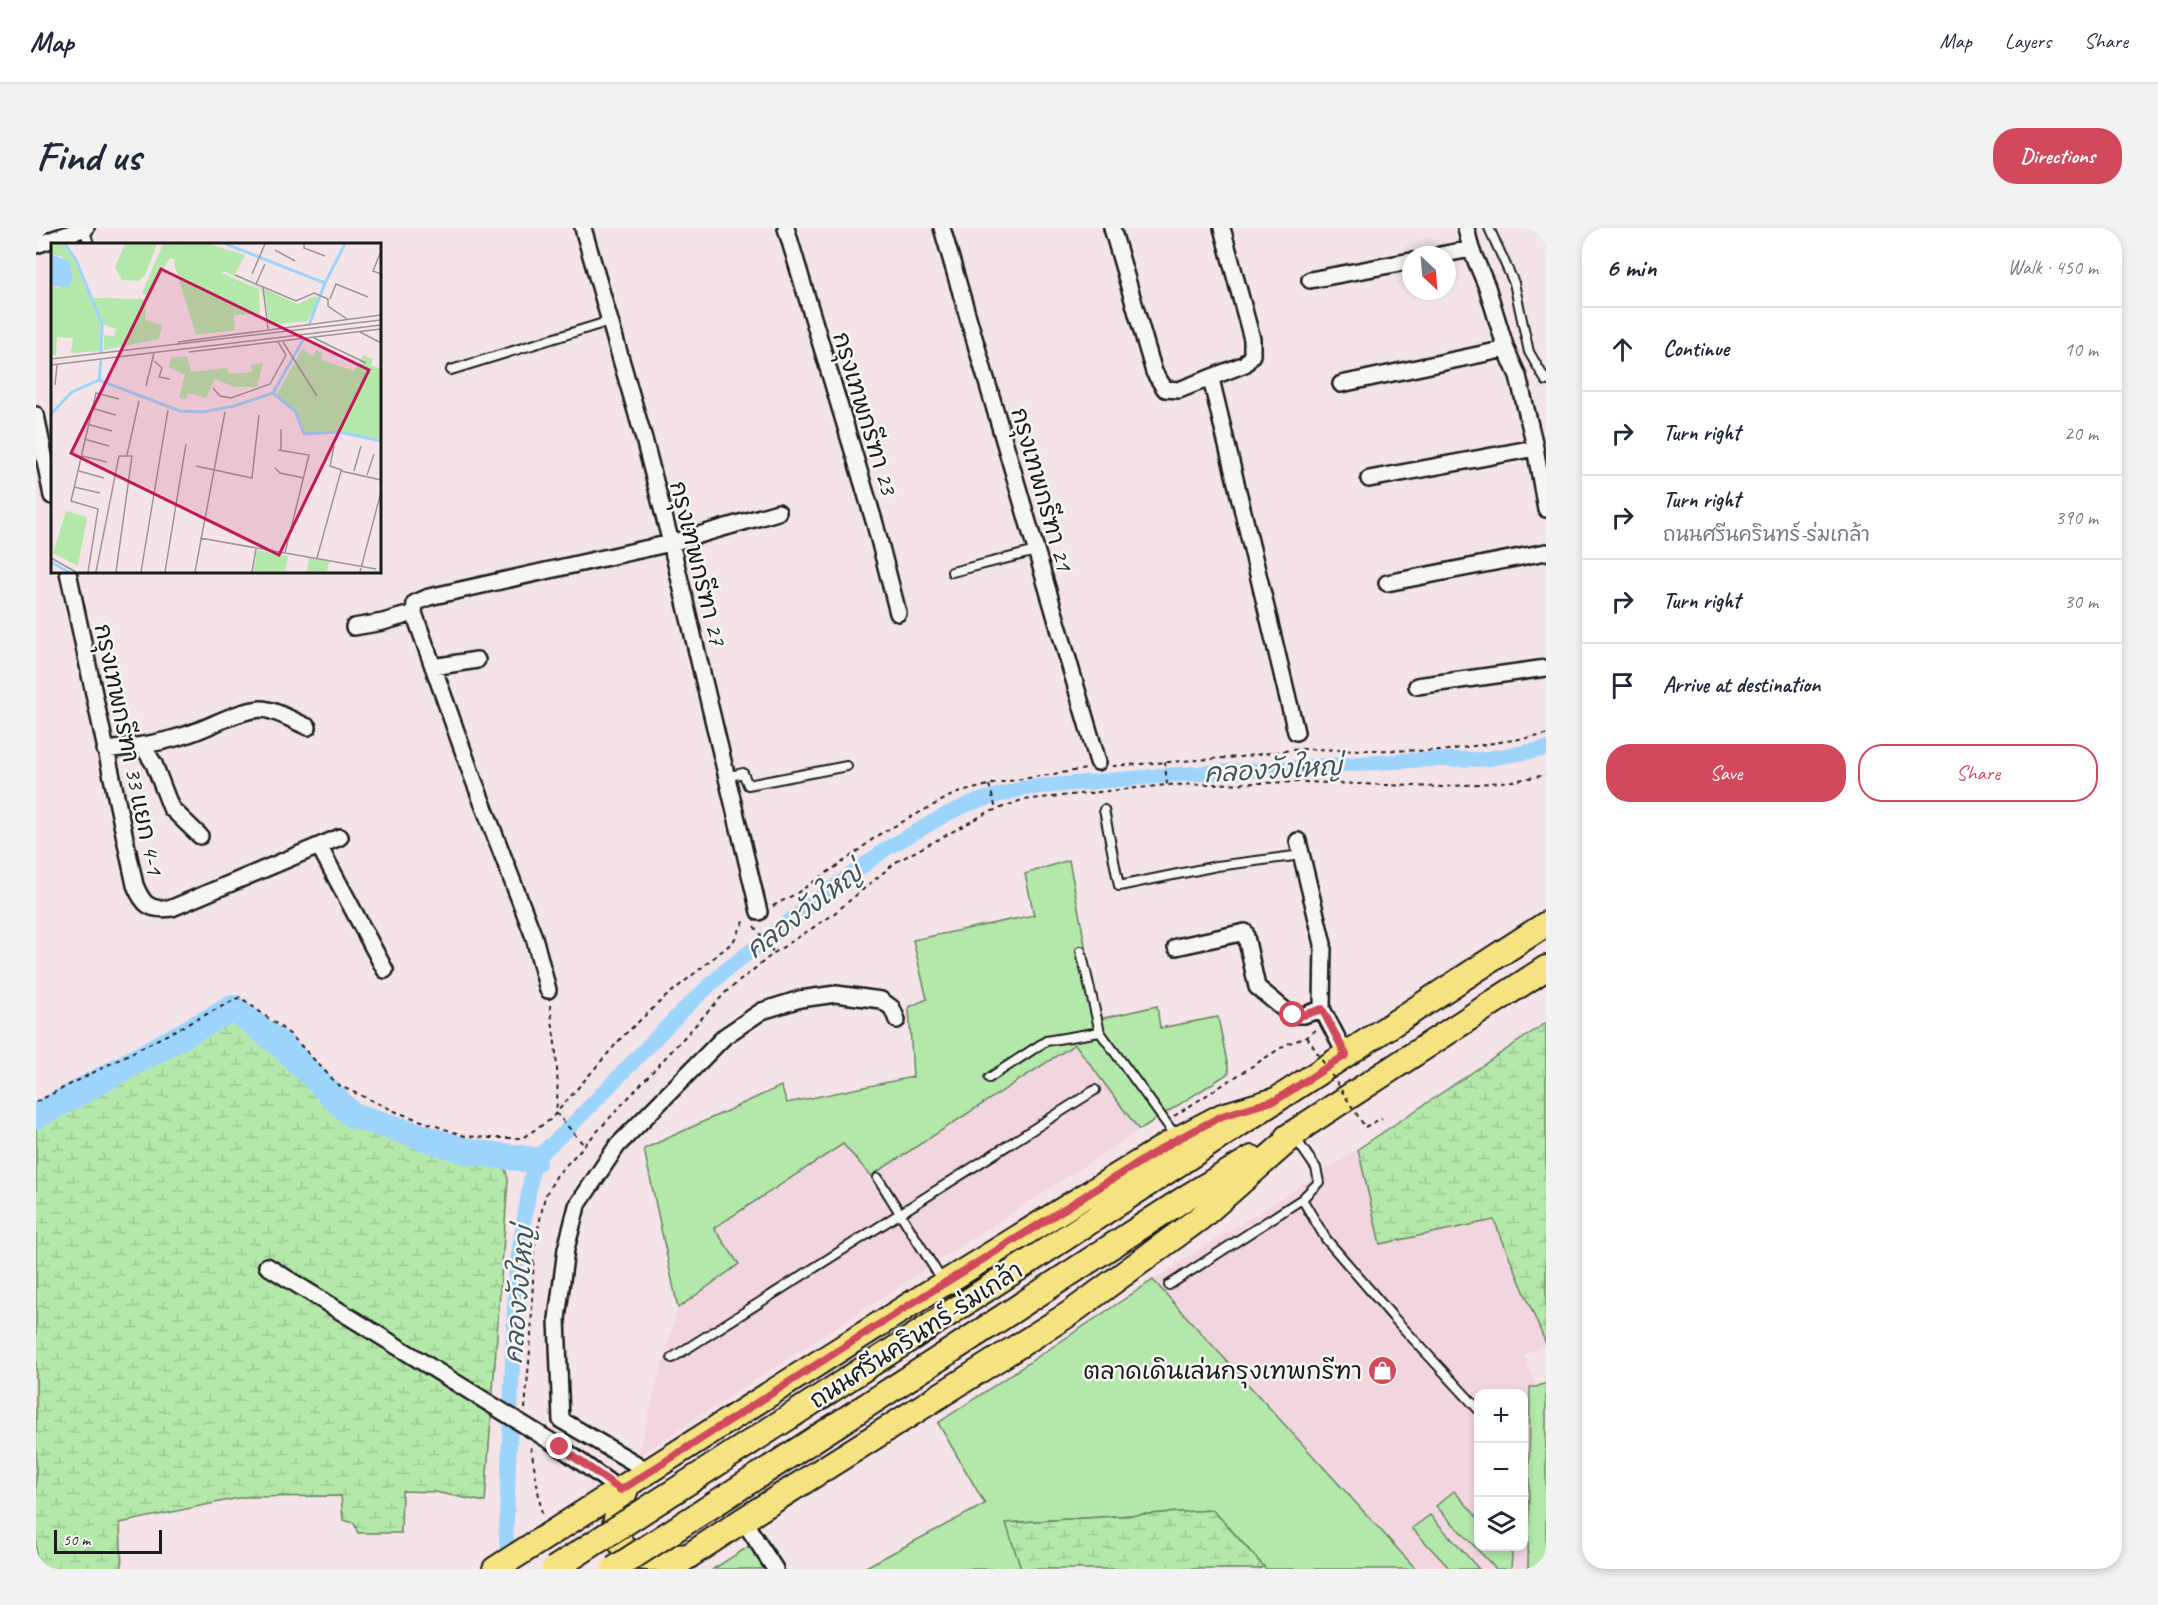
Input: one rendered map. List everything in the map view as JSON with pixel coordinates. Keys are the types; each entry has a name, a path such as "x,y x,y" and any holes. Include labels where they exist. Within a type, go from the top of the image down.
{"main road":[{"name":"ถนนศรีนครินทร์-ร่มเกล้า","path":"554,1569 1546,924"},
{"name":"ถนนศรีนครินทร์-ร่มเกล้า","path":"614,1569 1190,1195 1297,1132 1546,968"},
{"name":"ถนนศรีนครินทร์-ร่มเกล้า","path":"495,1569 1094,1189 1178,1139 1222,1116 1276,1100"},
{"name":"ถนนศรีนครินทร์-ร่มเกล้า","path":"679,1563 743,1520 1069,1314 1200,1218 1297,1132"},
{"path":"624,1488 615,1525 619,1540 624,1547 630,1554 641,1558 679,1563"}],"street":[{"path":"36,245 85,228"},
{"name":"กรุงเทพกรีฑา 27","path":"583,228 671,543 726,777 756,919"},
{"name":"กรุงเทพกรีฑา 23","path":"786,228 875,524 898,613"},
{"name":"กรุงเทพกรีฑา 21","path":"942,228 1098,762"},
{"path":"1112,228 1155,372 1166,389 1179,390 1250,361 1254,349 1222,228"},
{"path":"1466,228 1471,249 1487,287 1506,349 1518,376 1535,448 1546,509"},
{"path":"1456,252 1471,249"},
{"path":"1310,280 1402,263"},
{"path":"1341,384 1506,349"},
{"path":"1210,379 1297,736"},
{"path":"36,415 51,491"},
{"path":"1369,479 1535,448"},
{"path":"548,990 534,937 414,613 415,603 429,597 671,543 778,512"},
{"path":"1387,583 1546,552"},
{"name":"กรุงเทพกรีฑา 33 แยก 4-1","path":"68,573 135,885 141,900 158,910 172,908 340,837"},
{"path":"354,627 414,613"},
{"path":"433,667 477,660"},
{"path":"1417,686 1546,668"},
{"path":"105,750 183,736 238,715 262,709 285,716 308,727"},
{"path":"142,745 154,764 171,808 200,836"},
{"path":"319,846 385,970"},
{"path":"1300,848 1323,944 1322,1009 1346,1055"},
{"path":"1176,947 1245,932 1257,987 1293,1015 1304,1015 1322,1009"},
{"path":"650,1472 561,1420 557,1319 566,1250 577,1206 617,1146 725,1036 762,1011 800,999 837,994 880,1000 892,1008 897,1020"},
{"path":"267,1266 624,1488"},
{"path":"743,1520 775,1569"}],"lane":[{"path":"85,228 89,243"},
{"path":"1489,228 1514,283 1529,352 1546,381"},
{"path":"451,370 610,321"},
{"path":"952,572 1036,551"},
{"path":"726,777 743,773 748,785 847,766"},
{"path":"1104,810 1119,886 1300,848"},
{"path":"1081,951 1100,1032 1178,1139"},
{"path":"989,1078 1046,1041 1100,1032"},
{"path":"672,1358 1095,1090"},
{"path":"1169,1285 1302,1199 1319,1182 1316,1168 1297,1132"},
{"path":"878,1178 944,1283"},
{"path":"1302,1199 1326,1239 1393,1317 1474,1404"}],"path":[{"path":"1297,736 1304,782"},
{"path":"1165,762 1167,785"},
{"path":"989,785 996,809"},
{"path":"756,919 774,953"},
{"path":"548,990 557,1056 559,1089 556,1113 584,1145"},
{"path":"1287,1044 1307,1036 1318,1028"},
{"path":"1307,1036 1365,1127 1382,1118"}],"shaded area":[{"path":"1075,1044 1139,1130 637,1457 678,1308 739,1264 714,1228 843,1144 871,1176"},
{"name":"ตลาดเดินเล่นกรุงเทพกรีฑา","path":"1358,1149 1380,1244 1494,1220 1546,1344 1524,1355 1536,1387 1530,1387 1528,1569 1416,1569 1153,1280"}],"green space":[{"path":"1069,860 1099,1019 1157,1006 1160,1028 1218,1017 1229,1073 1139,1130 1075,1044 871,1176 843,1144 714,1228 739,1264 678,1308 644,1149 781,1086 787,1103 913,1077 909,1007 927,999 913,940 1034,915 1025,874"},
{"path":"236,1017 353,1126 440,1155 505,1168 508,1180 485,1502 435,1492 402,1491 401,1533 358,1533 354,1523 343,1520 341,1496 243,1497 120,1523 122,1569 36,1569 36,1124 50,1121 223,1020"},
{"path":"1546,1023 1546,1344 1494,1220 1380,1244 1358,1149"},
{"path":"1153,1280 1416,1569 1266,1569 1213,1510 1007,1523 1021,1569 862,1569 985,1504 938,1423"},
{"path":"1546,1383 1546,1569 1528,1569 1530,1387"},
{"path":"1454,1491 1474,1514 1474,1546 1436,1506"},
{"path":"1213,1510 1264,1567 1258,1569 1021,1569 1006,1523"},
{"path":"1430,1515 1479,1569 1450,1569 1412,1528"},
{"path":"751,1545 766,1569 713,1569"},
{"path":"1479,1551 1509,1551 1512,1554 1511,1569 1496,1569"}],"waterway":[{"name":"คลองวังใหญ่","path":"508,1566 506,1531 516,1270 534,1160 566,1131 681,1012 726,970 886,849 945,815 971,803 1024,788 1171,775 1418,760 1485,759 1546,749"},
{"path":"36,1116 233,1008 281,1045 352,1115 470,1152 534,1160"}],"place":[{"name":"ตลาดเดินเล่นกรุงเทพกรีฑา","path":"1383,1371"}],"route":[{"path":"560,1447 621,1490 914,1302 1172,1142 1222,1116 1276,1100 1346,1055 1322,1009 1304,1015 1293,1015"}]}
